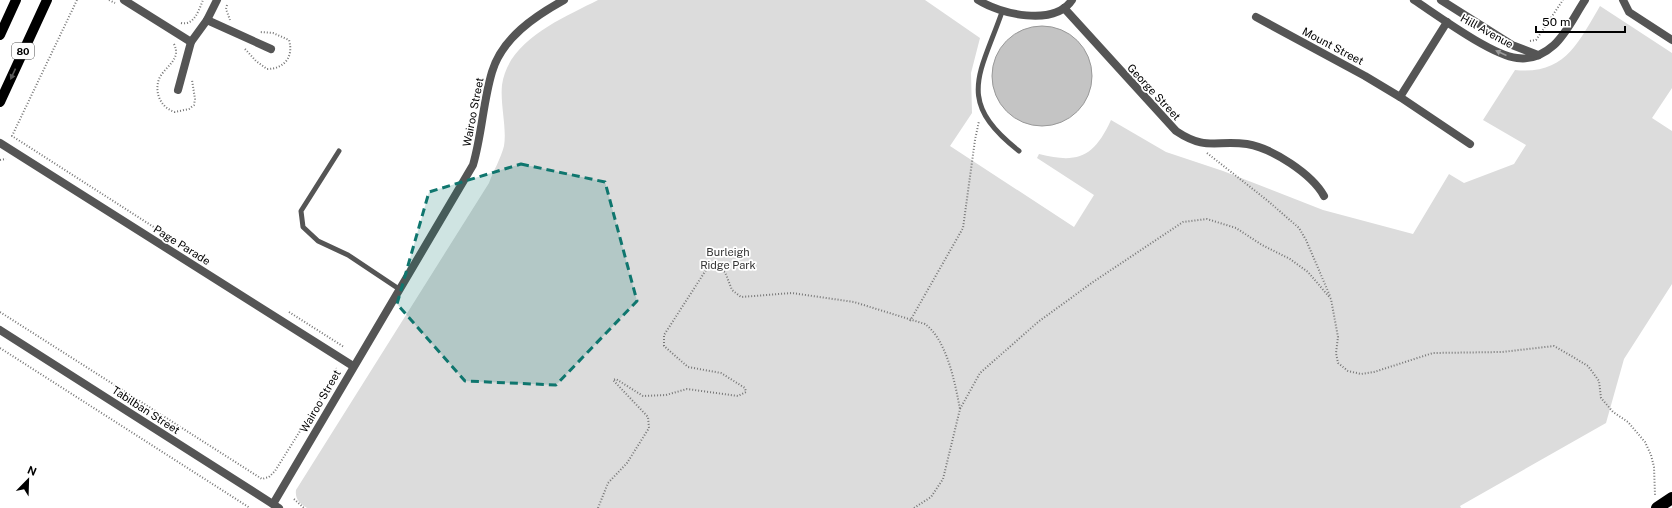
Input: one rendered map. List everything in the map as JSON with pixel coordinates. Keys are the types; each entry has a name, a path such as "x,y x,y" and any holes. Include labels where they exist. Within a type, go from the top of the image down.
{"highway":[{"path":"1658,507 1672,498"}],"main road":[{"name":"80","path":"0,34 16,0"},
{"name":"80","path":"0,102 47,0"}],"street":[{"path":"178,90 191,42 207,20 217,0"},
{"name":"Wairoo Street","path":"276,506 353,366 473,165 481,135 492,72 498,58 524,26 564,0"},
{"path":"978,0 1002,12 1041,15 1054,13 1064,8 1072,0"},
{"name":"Hill Avenue","path":"1414,0 1447,22 1507,56 1525,58 1539,55"},
{"name":"Hill Avenue","path":"1441,0 1512,45 1539,55"},
{"path":"1539,55 1560,39 1585,0"},
{"path":"1623,0 1629,12 1672,40"},
{"path":"122,3 191,42"},
{"name":"George Street","path":"1064,8 1176,131 1187,138 1202,144 1248,144 1267,150 1307,175 1318,186 1324,196"},
{"name":"Mount Street","path":"1256,17 1365,76 1400,97 1470,144"},
{"path":"207,20 271,49"},
{"path":"1400,97 1447,22"},
{"name":"Page Parade","path":"0,143 353,366"},
{"name":"Tabilban Street","path":"0,330 276,506"}],"lane":[{"path":"1002,12 985,54 977,91 981,110 990,124 998,134 1018,151"},
{"path":"339,151 301,211 303,227 318,241 348,255 399,289"}],"path":[{"path":"77,0 12,136 182,245"},
{"path":"109,0 122,3"},
{"path":"178,22 185,24 191,22 196,16 203,0"},
{"path":"227,0 226,9 228,16 235,23"},
{"path":"1525,42 1536,40 1563,0"},
{"path":"240,46 266,69 280,67 290,57 291,49 289,40 272,33 255,31"},
{"path":"170,39 176,47 175,57 158,81 158,97 163,105 174,112 189,109 194,105 195,99 191,79"},
{"path":"910,321 962,228 974,140 981,110"},
{"path":"1204,151 1268,201 1298,228 1306,240 1331,299 1338,338 1336,353 1338,363 1348,370 1360,374 1374,372 1434,354 1502,352 1554,346 1588,366 1599,381 1601,398 1613,412 1628,422 1645,442 1654,467 1654,491 1658,507"},
{"path":"914,508 931,497 943,478 960,409 980,373 1012,343 1038,322 1093,282 1183,222 1207,218 1236,228 1262,245 1290,259 1302,268 1331,299"},
{"path":"598,508 608,483 627,463 649,428 648,417 613,380 616,379 643,396 666,395 687,389 738,396 746,392 745,388 721,373 688,367 664,346 664,335 706,270 715,267 725,272 732,290 741,297 792,293 854,302 910,321 925,324 934,330 948,364 960,409"},
{"name":"Tabilban Street","path":"0,312 262,479 269,477 275,471 312,413 337,372 333,365"},
{"path":"288,312 344,347"},
{"path":"0,348 250,508"},
{"path":"294,499 304,508"}],"highlighted area":[{"path":"521,164 605,182 637,301 556,385 465,381 397,304 429,192"}],"green space":[{"name":"Burleigh Ridge Park","path":"598,0 925,0 980,38 971,73 972,113 950,146 1074,227 1094,195 1037,158 1039,154 1064,158 1083,155 1091,150 1098,142 1111,120 1166,152 1223,171 1323,210 1413,234 1449,174 1464,183 1514,164 1526,145 1483,120 1515,70 1532,70 1546,67 1558,62 1577,44 1600,6 1672,53 1672,88 1652,118 1672,131 1672,284 1624,359 1606,423 1460,506 1461,508 307,508 298,500 296,490 489,183 504,146 505,132 502,85 506,69 515,55 539,32"}],"building":[{"path":"1042,26 1061,29 1078,40 1089,57 1092,76 1089,95 1078,112 1061,123 1042,126 1023,123 1006,112 995,95 992,76 995,57 1006,40 1023,29"}]}
